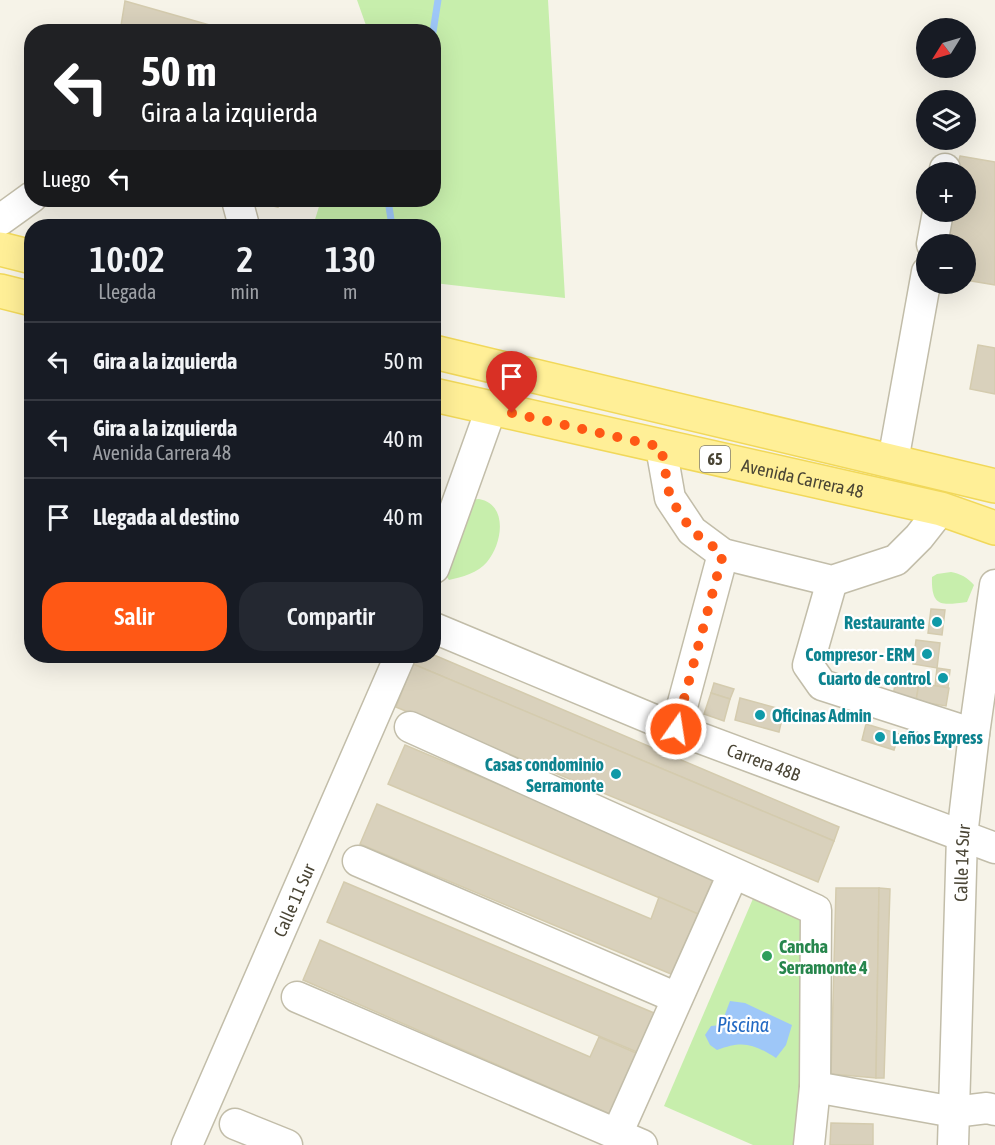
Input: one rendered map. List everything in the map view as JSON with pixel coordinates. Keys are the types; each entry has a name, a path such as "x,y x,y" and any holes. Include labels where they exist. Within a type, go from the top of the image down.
{"main road":[{"path":"0,249 24,255"},
{"path":"0,291 24,297"},
{"name":"Avenida Carrera 48","path":"441,354 995,486"},
{"name":"Avenida Carrera 48","path":"441,397 940,509 995,528"}],"street":[{"path":"0,220 24,203"},
{"path":"893,461 923,294"},
{"path":"441,548 491,409"},
{"path":"661,447 670,498 692,531 723,554 832,581 896,560 919,537 940,509"},
{"path":"676,729 723,554"},
{"path":"832,581 808,665 822,685 974,734"},
{"name":"Calle 14 Sur","path":"953,1145 962,836 995,585"},
{"name":"Carrera 48B","path":"441,631 676,729 995,848"},
{"name":"Calle 11 Sur","path":"186,1145 397,663"},
{"path":"410,727 816,910 815,1087 809,1145"},
{"path":"358,861 677,998"},
{"path":"297,997 629,1140 677,998 733,873"},
{"path":"815,1087 954,1112 987,1108 995,1110"},
{"path":"235,1124 287,1145"}],"green space":[{"path":"357,0 548,0 565,298 441,284 441,219 315,219 319,207 441,207 441,24 366,24"},
{"path":"479,499 495,508 500,525 497,545 487,562 479,569 449,580 441,569 466,500"},
{"path":"951,572 964,576 974,585 967,602 945,604 936,599 932,577"},
{"path":"755,894 809,915 807,1024 793,1145 753,1145 664,1106"}],"water":[{"name":"Piscina","path":"730,1001 745,1003 792,1025 786,1045 776,1058 761,1049 748,1045 734,1045 717,1050 710,1045 705,1035 711,1026 721,1025"}],"building":[{"path":"125,1 206,24 121,24"},
{"path":"960,156 995,162 995,285 976,282 976,234 944,234 947,222 976,222 976,162 958,162"},
{"path":"978,345 995,348 995,394 970,389"},
{"name":"Restaurante","path":"931,609 945,610 942,635 928,633"},
{"name":"Compresor - ERM","path":"916,640 940,643 937,668 913,664"},
{"name":"Casas condominio Serramonte","path":"441,658 839,827 834,841 413,664 441,663"},
{"name":"Casas condominio Serramonte","path":"413,664 834,841 818,882 396,707"},
{"name":"Cuarto de control","path":"937,668 950,670 948,688 935,686"},
{"path":"896,679 919,683 916,701 893,696"},
{"path":"714,683 734,689 730,699 711,693"},
{"path":"919,683 949,688 946,706 916,701"},
{"path":"711,693 730,699 724,721 704,714"},
{"name":"Oficinas Admin","path":"740,698 784,710 779,732 735,720"},
{"name":"Leños Express","path":"866,724 899,734 894,750 862,740"},
{"name":"Casas condominio Serramonte","path":"405,745 715,875 698,914 388,784"},
{"name":"Casas condominio Serramonte","path":"377,804 651,919 659,897 698,914 671,974 360,844"},
{"path":"344,882 654,1013 637,1052 327,922"},
{"path":"836,888 879,888 876,1078 831,1074"},
{"path":"879,888 890,889 884,1078 876,1078"},
{"path":"320,940 590,1057 599,1037 636,1053 610,1114 303,980"},
{"path":"831,1123 873,1124 873,1145 830,1145"}],"waterway":[{"path":"434,24 438,0"},
{"path":"389,207 391,219"}],"place":[{"name":"Restaurante","path":"937,622"},
{"name":"Compresor - ERM","path":"927,654"},
{"name":"Cuarto de control","path":"943,678"},
{"name":"Oficinas Admin","path":"760,715"},
{"name":"Leños Express","path":"880,737"},
{"name":"Casas condominio Serramonte","path":"616,774"},
{"name":"Cancha Serramonte 4","path":"767,956"}],"route":[{"path":"512,413 661,447 670,498 692,531 723,554 676,729"}]}
